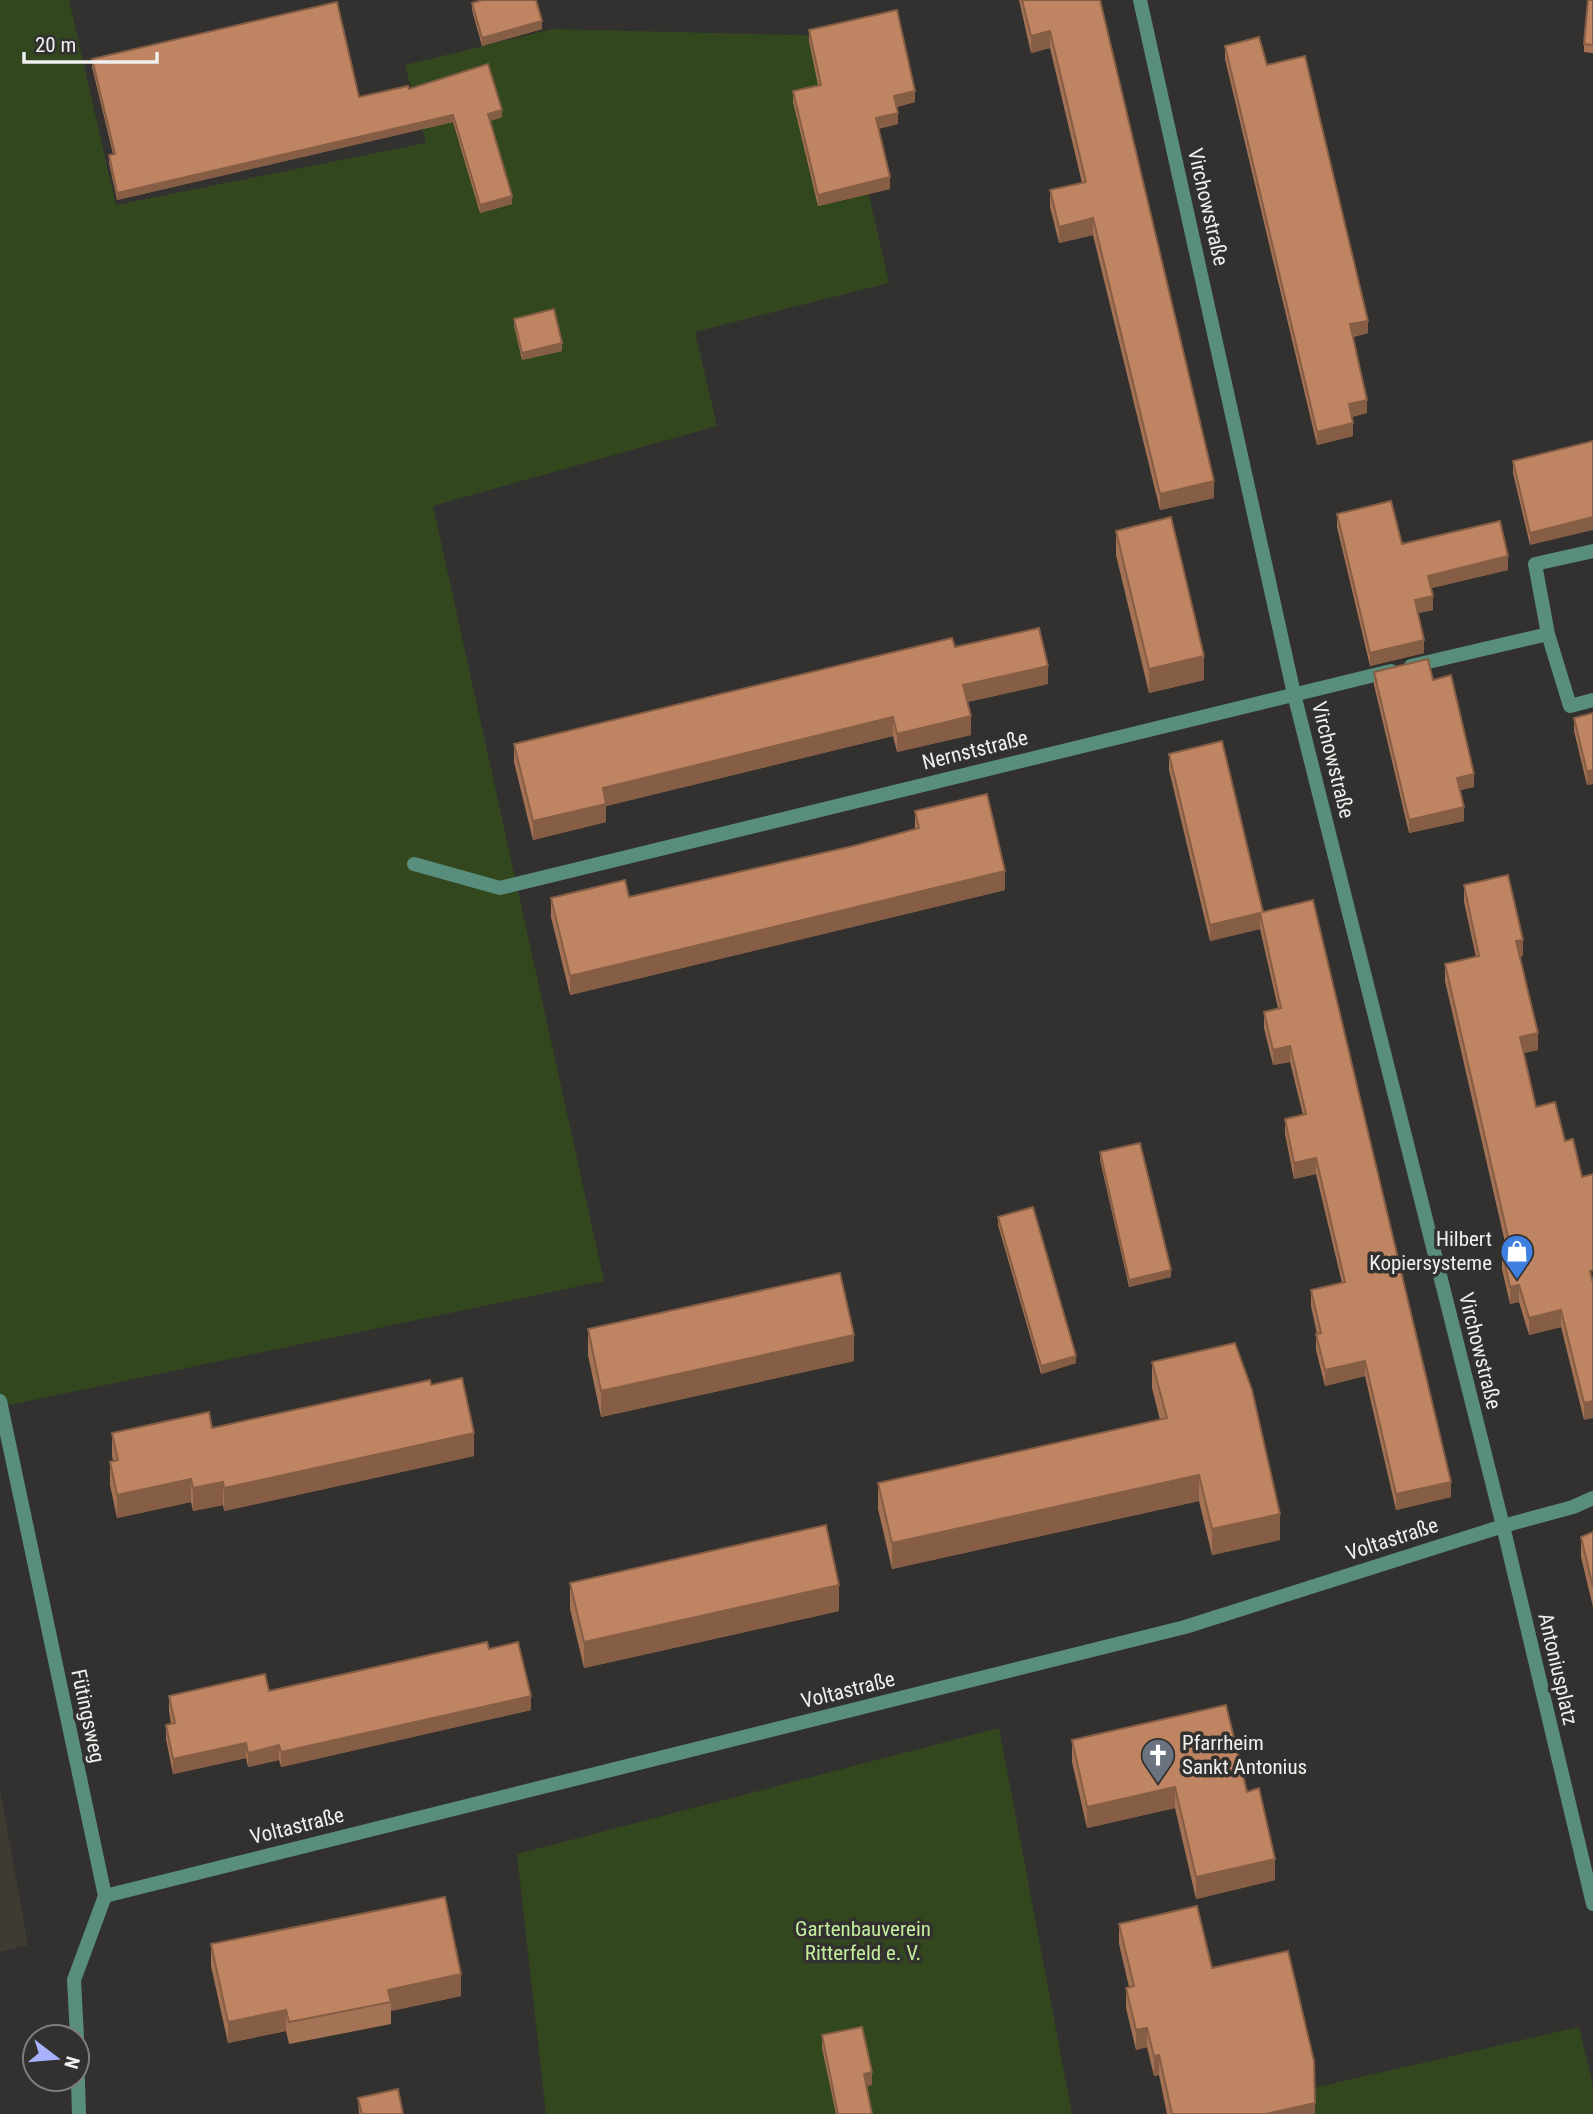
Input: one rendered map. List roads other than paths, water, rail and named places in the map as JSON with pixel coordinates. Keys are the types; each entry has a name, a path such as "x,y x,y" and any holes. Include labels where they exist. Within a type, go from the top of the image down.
{"street":[{"name":"Virchowstraße","path":"1140,0 1294,694 1503,1526"},
{"path":"1593,551 1535,564 1548,634 1570,706 1593,700"},
{"name":"Nernststraße","path":"414,864 500,888 1548,634"},
{"name":"Fütingsweg","path":"0,1401 105,1896"},
{"name":"Voltastraße","path":"105,1896 1185,1628 1503,1526 1573,1507 1593,1498"},
{"name":"Antoniusplatz","path":"1503,1526 1593,1905"},
{"path":"76,2023 74,1980 105,1896"},
{"path":"78,2093 79,2114"}],"place":[{"name":"Hilbert Kopiersysteme","path":"1517,1281"},
{"name":"Pfarrheim Sankt Antonius","path":"1158,1785"}],"park label":[{"name":"Gartenbauverein Ritterfeld e. V.","path":"863,1941"}]}
